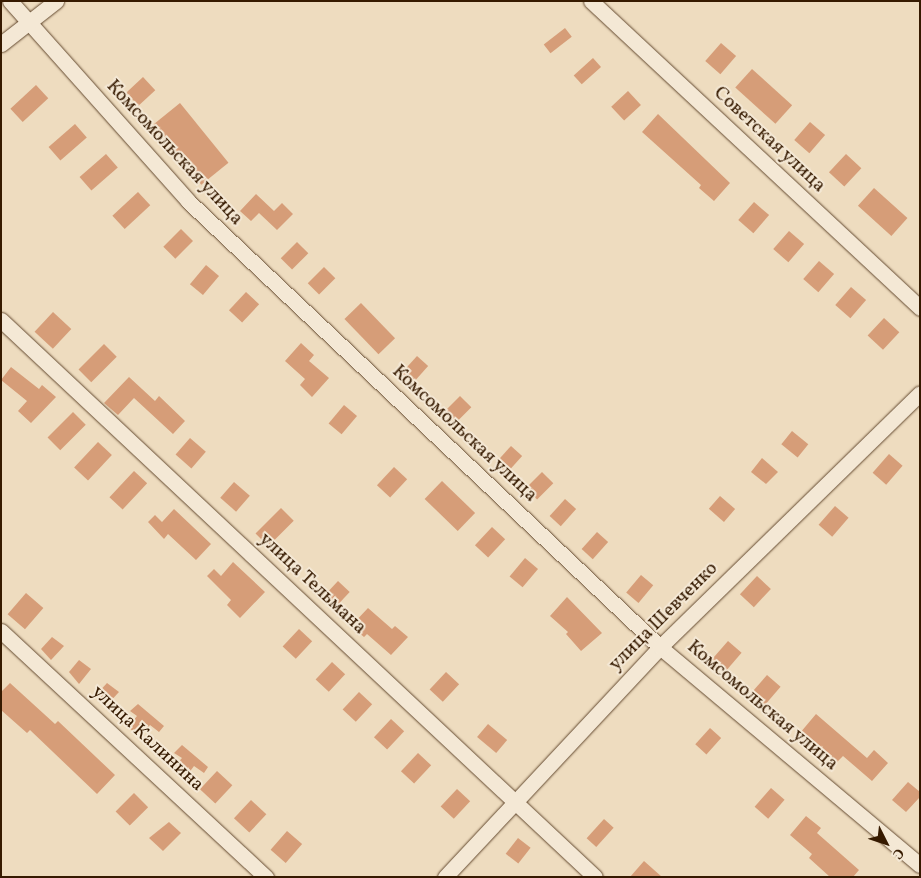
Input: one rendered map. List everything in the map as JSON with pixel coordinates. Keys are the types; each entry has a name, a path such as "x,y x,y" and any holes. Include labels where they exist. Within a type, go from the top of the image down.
{"street":[{"name":"Комсомольская улица","path":"10,1 188,201 660,647 920,865"},
{"path":"1,44 56,1"},
{"name":"Советская улица","path":"591,1 920,308"},
{"name":"улица Тельмана","path":"1,320 595,877"},
{"name":"улица Шевченко","path":"445,877 660,647 920,393"},
{"name":"улица Калинина","path":"1,631 266,877"}],"building":[{"path":"565,28 572,37 550,53 544,45"},
{"path":"721,43 736,56 720,74 705,61"},
{"path":"593,58 601,67 582,84 574,75"},
{"path":"752,69 792,105 775,124 735,88"},
{"path":"143,77 155,90 138,106 126,93"},
{"path":"36,85 48,98 23,122 10,109"},
{"path":"628,91 641,105 624,121 611,107"},
{"path":"180,103 228,163 201,185 153,125"},
{"path":"658,114 730,183 714,201 699,188 701,185 642,132"},
{"path":"810,122 825,135 809,153 794,140"},
{"path":"75,124 87,138 60,161 49,147"},
{"path":"106,154 118,168 91,191 80,177"},
{"path":"846,154 861,168 844,187 829,172"},
{"path":"874,188 907,218 891,236 858,206"},
{"path":"138,192 150,205 125,229 112,216"},
{"path":"256,194 274,211 282,203 293,214 277,230 259,213 251,221 240,211"},
{"path":"754,202 769,215 753,233 738,220"},
{"path":"181,229 193,241 175,259 163,247"},
{"path":"789,231 804,244 788,262 773,249"},
{"path":"297,242 308,253 292,270 281,258"},
{"path":"819,261 834,274 818,292 803,279"},
{"path":"206,265 219,276 203,295 190,284"},
{"path":"324,267 335,278 319,295 308,283"},
{"path":"851,287 866,300 850,318 835,305"},
{"path":"246,292 259,304 242,323 229,310"},
{"path":"361,303 395,338 378,354 344,319"},
{"path":"53,312 71,329 53,349 35,332"},
{"path":"884,318 899,332 883,350 868,336"},
{"path":"301,343 314,355 309,361 329,378 312,397 300,385 305,379 285,361"},
{"path":"104,344 117,357 91,382 79,369"},
{"path":"417,356 428,366 413,383 402,373"},
{"path":"11,367 39,389 42,385 56,397 31,423 18,411 27,401 1,380"},
{"path":"129,377 155,401 159,396 185,421 173,434 134,398 118,415 104,403"},
{"path":"460,396 471,407 455,424 444,412"},
{"path":"344,405 357,416 342,434 329,423"},
{"path":"73,412 86,425 60,450 48,437"},
{"path":"792,431 808,444 798,457 781,444"},
{"path":"190,438 206,452 191,468 176,455"},
{"path":"98,442 112,455 88,481 74,468"},
{"path":"511,446 522,456 507,473 496,463"},
{"path":"889,454 903,466 886,485 873,473"},
{"path":"762,458 778,472 766,484 751,472"},
{"path":"394,467 407,479 390,498 377,485"},
{"path":"134,471 147,483 123,510 109,497"},
{"path":"542,472 553,483 537,500 526,488"},
{"path":"442,481 475,513 458,531 425,499"},
{"path":"234,482 250,496 236,512 220,498"},
{"path":"720,496 735,509 724,522 709,509"},
{"path":"565,499 576,509 561,526 550,516"},
{"path":"835,506 849,518 832,537 819,525"},
{"path":"281,508 294,521 268,546 256,533"},
{"path":"174,509 211,544 196,560 168,534 164,539 148,522 155,515 162,522"},
{"path":"492,527 505,539 488,558 475,545"},
{"path":"597,532 608,542 593,559 582,549"},
{"path":"525,558 538,569 523,587 510,576"},
{"path":"233,562 265,592 240,618 227,605 231,600 207,576 214,569 221,576"},
{"path":"641,575 653,585 638,603 626,593"},
{"path":"757,576 771,589 754,607 740,594"},
{"path":"338,581 350,592 333,610 321,599"},
{"path":"26,593 43,608 25,629 8,614"},
{"path":"567,597 602,633 581,651 566,634 568,632 550,616"},
{"path":"368,608 392,629 395,626 408,637 391,655 367,634 364,637 351,626"},
{"path":"299,629 312,641 296,659 283,647"},
{"path":"52,637 64,646 51,660 41,649"},
{"path":"728,641 742,653 726,671 712,659"},
{"path":"79,660 91,669 79,684 69,672"},
{"path":"332,662 345,674 329,692 316,680"},
{"path":"446,672 459,684 443,702 430,690"},
{"path":"767,675 781,687 765,705 751,693"},
{"path":"10,683 55,724 58,721 115,775 97,794 30,730 27,733 1,710 1,692"},
{"path":"107,683 119,692 106,706 96,695"},
{"path":"359,692 372,704 356,722 343,710"},
{"path":"138,704 164,726 159,732 150,725 140,737 128,727 137,716 130,711"},
{"path":"816,714 867,758 874,750 888,763 872,781 843,756 836,763 800,733"},
{"path":"391,719 404,731 387,750 374,737"},
{"path":"488,724 507,740 496,753 477,737"},
{"path":"710,728 721,738 706,754 695,744"},
{"path":"182,745 208,767 204,773 194,766 185,778 173,768 182,758 174,753"},
{"path":"418,753 431,765 414,784 401,771"},
{"path":"217,771 232,785 215,804 200,789"},
{"path":"908,782 920,792 920,797 906,812 892,800"},
{"path":"771,788 785,800 768,819 755,807"},
{"path":"457,789 470,801 454,819 441,807"},
{"path":"134,793 148,807 130,826 116,811"},
{"path":"251,800 266,814 249,833 234,818"},
{"path":"806,816 821,828 817,833 859,870 853,877 830,877 809,858 812,854 790,835"},
{"path":"604,819 614,828 596,847 587,838"},
{"path":"169,822 181,833 163,851 149,838"},
{"path":"287,831 302,844 286,863 271,850"},
{"path":"518,838 531,848 518,864 506,854"},
{"path":"644,861 662,877 630,877"}]}
